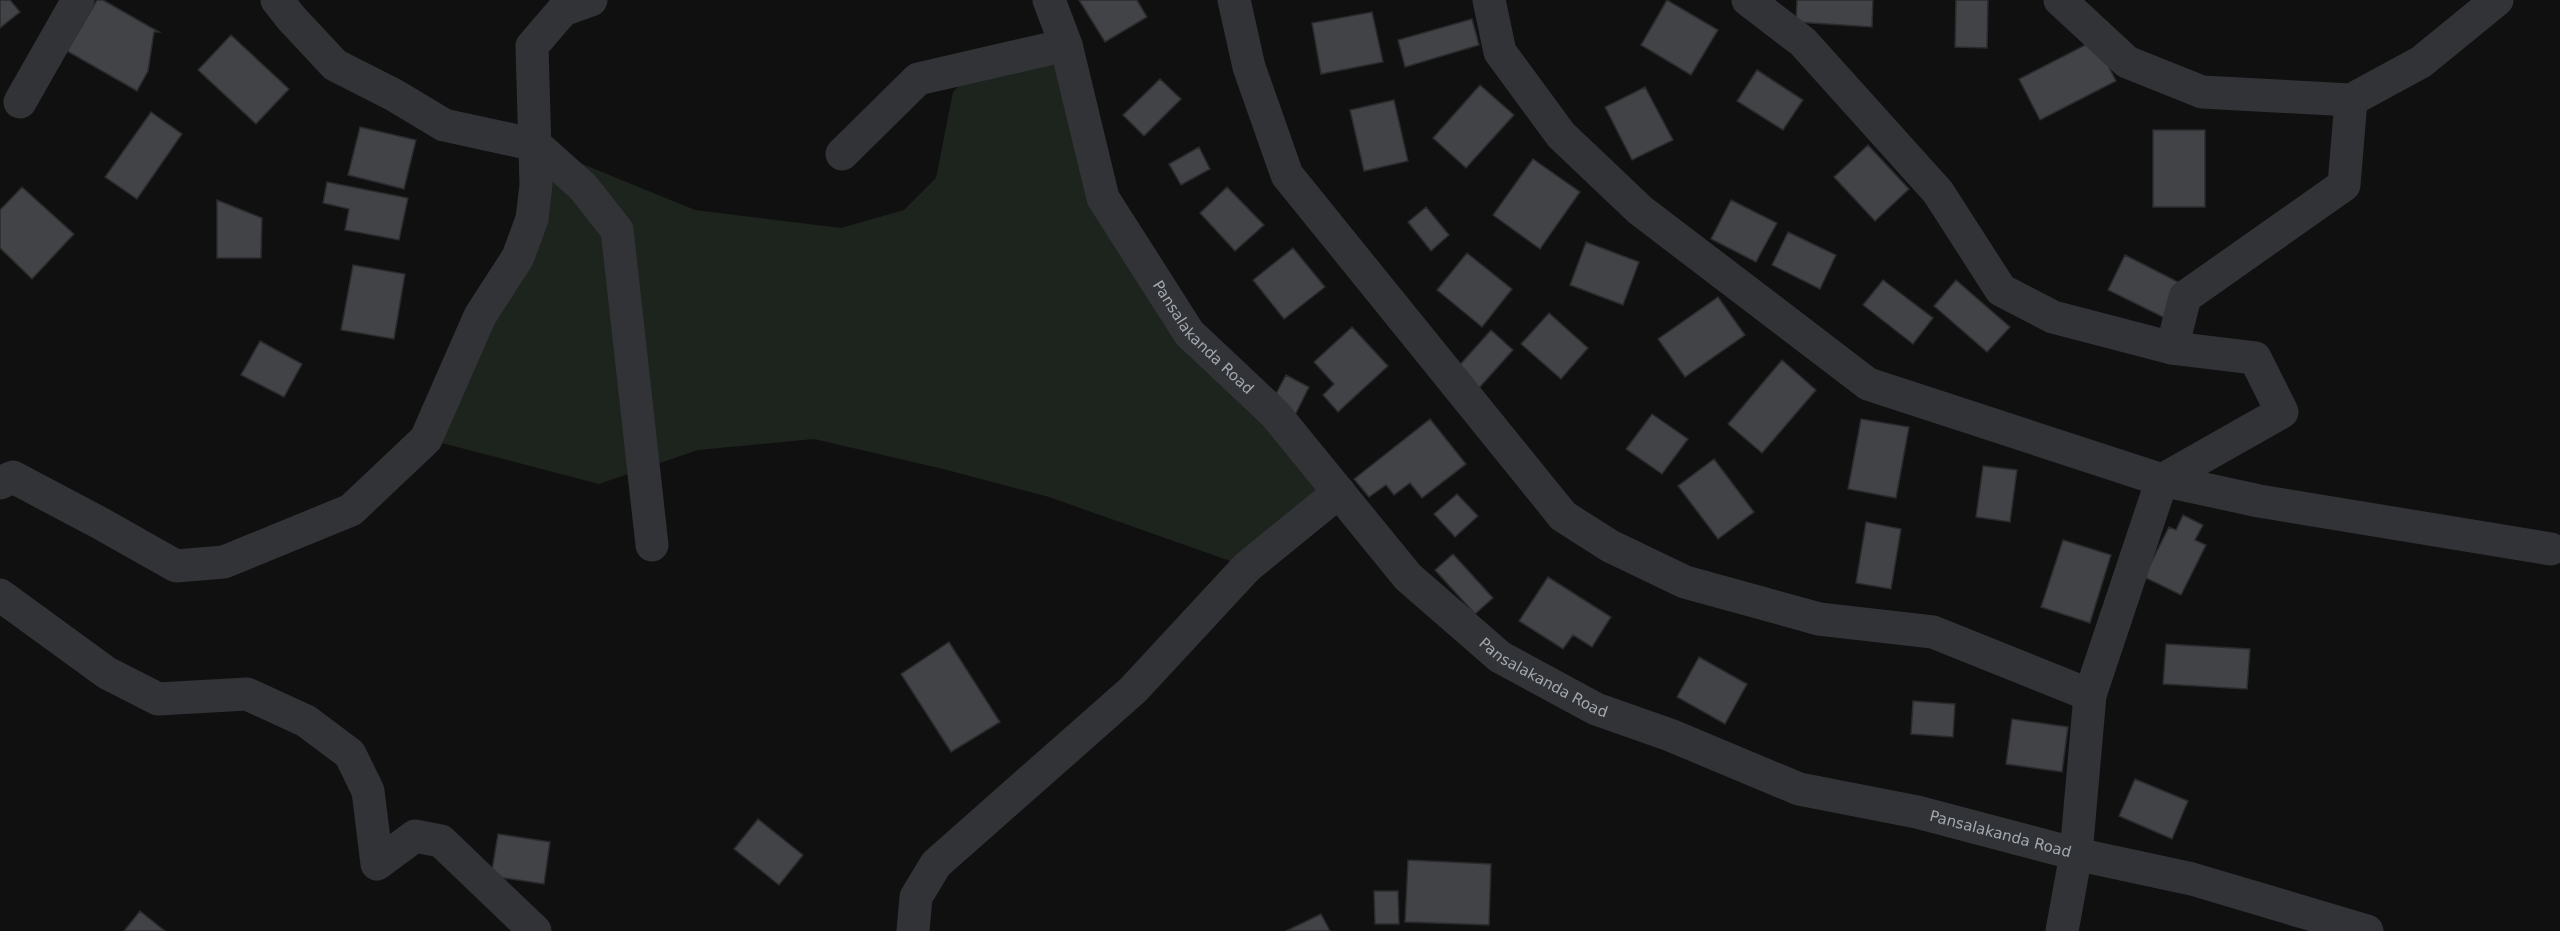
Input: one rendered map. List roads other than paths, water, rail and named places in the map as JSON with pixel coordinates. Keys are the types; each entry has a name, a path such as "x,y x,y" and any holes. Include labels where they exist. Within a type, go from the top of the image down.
{"street":[{"path":"20,102 78,0"},
{"path":"277,0 335,65 394,95 444,125 537,145 583,187 617,230 652,546"},
{"path":"0,483 13,477 176,566 224,562 351,510 426,439 480,316 518,257 532,219 537,185 532,46 563,10 591,0"},
{"name":"Pansalakanda Road","path":"1049,0 1066,45 1103,198 1188,333 1275,414 1408,577 1500,657 1596,709 1670,735 1799,789 1917,812 2076,854 2192,879 2367,931"},
{"path":"1234,0 1249,67 1287,175 1563,516 1610,546 1685,582 1819,619 1933,632 2090,695"},
{"path":"1488,0 1500,52 1561,135 1640,210 1868,384 2162,480 2259,501 2551,549"},
{"path":"1748,0 1803,42 1938,192 2001,290 2053,317 2172,348 2255,358 2282,412 2162,480 2090,695 2076,854 2062,931"},
{"path":"2060,0 2127,62 2202,92 2350,100 2421,62 2497,0"},
{"path":"842,154 918,79 1066,45"},
{"path":"2172,348 2185,297 2344,185 2350,100"},
{"path":"913,931 916,897 936,864 1133,690 1247,567 1339,492"},
{"path":"0,595 107,673 158,699 247,694 306,720 350,754 368,791 377,864 415,836 441,841 535,931"}]}
